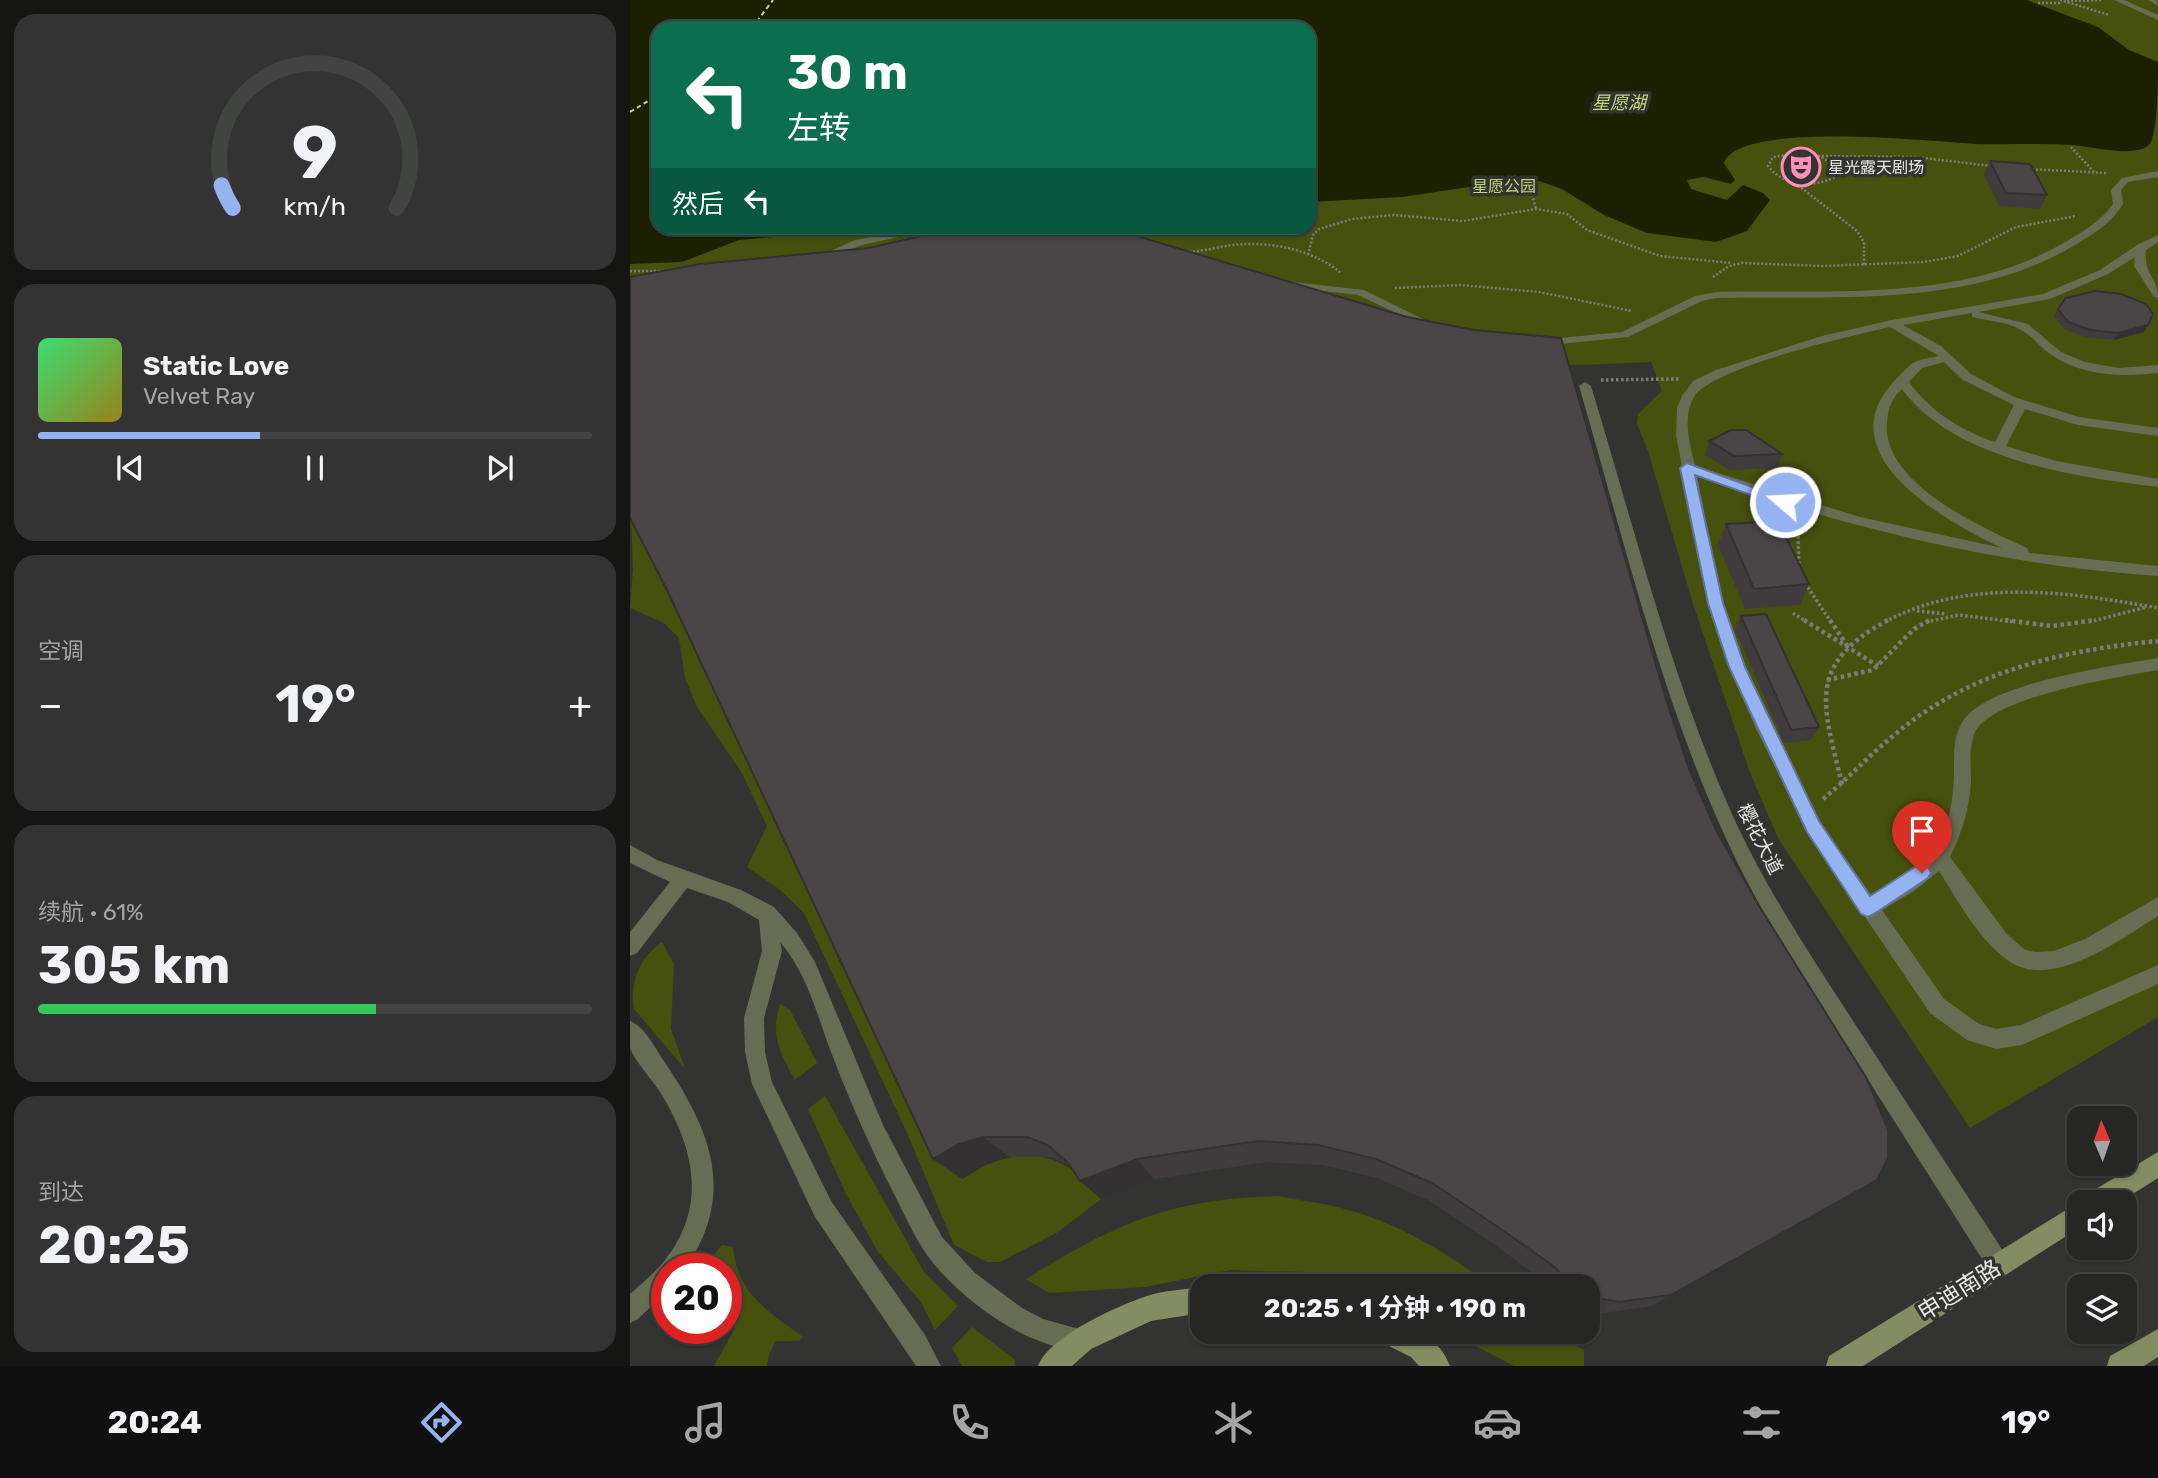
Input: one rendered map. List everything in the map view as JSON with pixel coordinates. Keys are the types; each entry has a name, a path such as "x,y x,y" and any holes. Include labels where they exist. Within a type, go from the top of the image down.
{"street":[{"path":"2121,1190 2154,1173"},
{"name":"申迪南路","path":"1839,1366 2067,1222"},
{"path":"1051,1366 1082,1340 1149,1308 1190,1302"},
{"path":"2120,1366 2158,1342"},
{"path":"1408,1344 1429,1357 1453,1366"}],"lane":[{"path":"2118,0 2158,19"},
{"path":"2152,0 2158,4"},
{"path":"1522,343 1624,335 1684,305 1716,295 1905,290 1952,284 2024,267 2067,248 2111,216 2118,204 2116,190 2119,185 2140,175 2158,174"},
{"path":"803,267 826,254 859,242 897,235"},
{"path":"2158,238 2079,285 2012,304 1892,323 1822,339 1755,360 1697,384 1683,408 1687,468 1715,603 1737,667 1813,826 1937,1006 1974,1033 1996,1039 2022,1035 2158,974"},
{"path":"2141,247 2140,266 2158,295"},
{"path":"1268,281 1360,292 1388,303 1411,319 1439,328"},
{"path":"1956,313 1989,316 2020,325 2039,337 2054,352 2083,365 2108,370 2158,369"},
{"path":"1892,323 1922,338 1967,377 2021,404 2078,421 2158,432"},
{"path":"1945,358 1918,365 1903,382 1894,387 1879,420 1883,442 1902,476 1940,510 2041,560"},
{"path":"1903,382 1908,392 1928,414 1946,426 1999,447 2071,469 2158,484"},
{"name":"樱花大道","path":"1585,386 1675,688 1707,777 1732,835 1771,906 1829,1001 1999,1265"},
{"path":"1999,447 2021,404"},
{"path":"1687,468 1886,530 2041,560 2158,571"},
{"path":"1868,908 1904,887 1940,858 1956,825 1962,785 1964,736 1973,719 2029,693 2099,674 2158,664"},
{"path":"630,853 646,865 739,896 767,913 789,938 811,973 848,1067 936,1247 992,1303 1039,1330 1082,1340"},
{"path":"1940,858 2007,945 2021,957 2037,961 2056,960 2086,948 2158,906"},
{"path":"630,947 684,878"},
{"path":"767,913 772,951 754,1018 755,1052 762,1084 823,1209 917,1343 929,1366"},
{"path":"630,1031 676,1095 703,1165 706,1187 696,1231 682,1253"},
{"path":"630,1311 651,1290"}],"path":[{"path":"2062,1 2107,0"},
{"path":"2038,3 2067,3"},
{"path":"2071,147 2094,172"},
{"path":"1864,265 1864,242 1857,231 1793,182 1771,171 1768,161 1790,152 1818,156 1915,157 2001,167"},
{"path":"1793,182 1821,183 1835,177 1836,167 1818,156"},
{"path":"2020,168 2140,175"},
{"path":"1529,183 1535,209"},
{"path":"1316,232 1352,219 1394,215 1435,221 1463,221 1535,209 1567,214 1587,230 1660,256 1694,261 1864,265 1923,262 1958,256 2016,227 2082,215"},
{"path":"1138,235 1151,244"},
{"path":"1308,255 1313,235"},
{"path":"1181,252 1252,245 1323,259 1345,276"},
{"path":"1707,282 1729,266 1742,263"},
{"path":"630,271 665,269 677,273"},
{"path":"1389,288 1431,285 1539,292 1618,309 1642,311"},
{"path":"1585,386 1605,378 1657,378"},
{"path":"1736,485 1765,518 1798,537 1801,576 1848,647"},
{"path":"1842,784 1826,716 1826,680 1848,647 1863,634 1894,616 1968,597 2056,593 2158,608"},
{"path":"1826,680 1854,677 1878,666 1903,636 1920,624 1944,616 1976,614 2050,626 2081,624 2149,607"},
{"path":"1913,611 1961,615"},
{"path":"1793,613 1878,666"}],"green space":[{"name":"星愿公园","path":"630,0 2158,0 2158,1017 1970,1128 1778,838 1749,770 1693,604 1648,451 1637,424 1638,414 1662,391 1651,362 1554,366 630,321"},
{"path":"630,496 962,1178 986,1165 1020,1156 1050,1159 1064,1165 1090,1185 1101,1199 1058,1232 1000,1262 987,1262 954,1245 908,1135 804,913 779,889 747,867 767,826 742,773 697,707 685,678 679,638 664,623 630,608 633,568"},
{"path":"662,942 674,964 671,1029 685,1069 634,1009 633,989 638,971 647,955"},
{"path":"780,1004 790,1010 817,1063 795,1080 776,1034"},
{"path":"825,1096 924,1272 958,1306 935,1330 921,1302 878,1252 846,1194 808,1109"},
{"path":"1278,1196 1368,1216 1405,1232 1474,1274 1310,1274 1231,1270 1190,1274 1190,1278 1145,1287 1049,1293 1026,1279 1088,1243 1145,1218 1206,1202"},
{"path":"722,1245 733,1247 734,1253 716,1253"},
{"path":"742,1280 756,1300 803,1337 799,1341 776,1341 769,1354 767,1366 714,1366 726,1344 742,1344"},
{"path":"972,1327 1014,1359 1015,1366 962,1366 952,1348"},
{"path":"1472,1344 1571,1344 1584,1350 1584,1366 1514,1366"}],"water":[{"name":"星愿湖","path":"630,0 2027,0 2098,27 2129,50 2158,62 2153,137 2150,144 2135,151 2060,144 1976,144 1840,137 1764,142 1737,150 1724,163 1735,180 1731,184 1704,177 1687,180 1691,189 1727,200 1743,185 1763,193 1770,200 1747,231 1716,242 1647,233 1604,215 1562,189 1530,178 1402,197 1316,202 1316,21 651,21 651,235 794,235 739,240 682,262 630,264"}],"building":[{"path":"1990,161 2030,164 2047,195 2006,193"},
{"path":"926,235 1133,235 1407,317 1474,330 1561,338 1665,696 1689,769 1716,830 1759,906 1867,1079 1888,1130 1888,1158 1877,1180 1671,1295 1619,1302 1600,1298 1600,1274 1561,1274 1432,1183 1376,1159 1318,1145 1258,1141 1137,1159 1080,1181 1069,1164 1048,1145 1027,1137 983,1137 957,1145 933,1159 667,590 630,518 630,277 700,264 869,248"},
{"path":"2095,291 2121,294 2146,304 2153,314 2148,325 2118,333 2090,330 2068,322 2058,309 2066,298"},
{"path":"1731,430 1746,430 1782,454 1734,456 1709,441"},
{"path":"1778,521 1809,584 1754,589 1726,524"},
{"path":"1766,614 1819,727 1791,730 1741,616"}],"ferry route":[{"path":"757,21 773,0"},
{"path":"630,112 651,99"}],"place":[{"name":"星光露天剧场","path":"1801,167"}],"route":[{"path":"1785,502 1687,468 1715,603 1737,667 1765,731 1813,826 1868,908 1922,873"}]}
